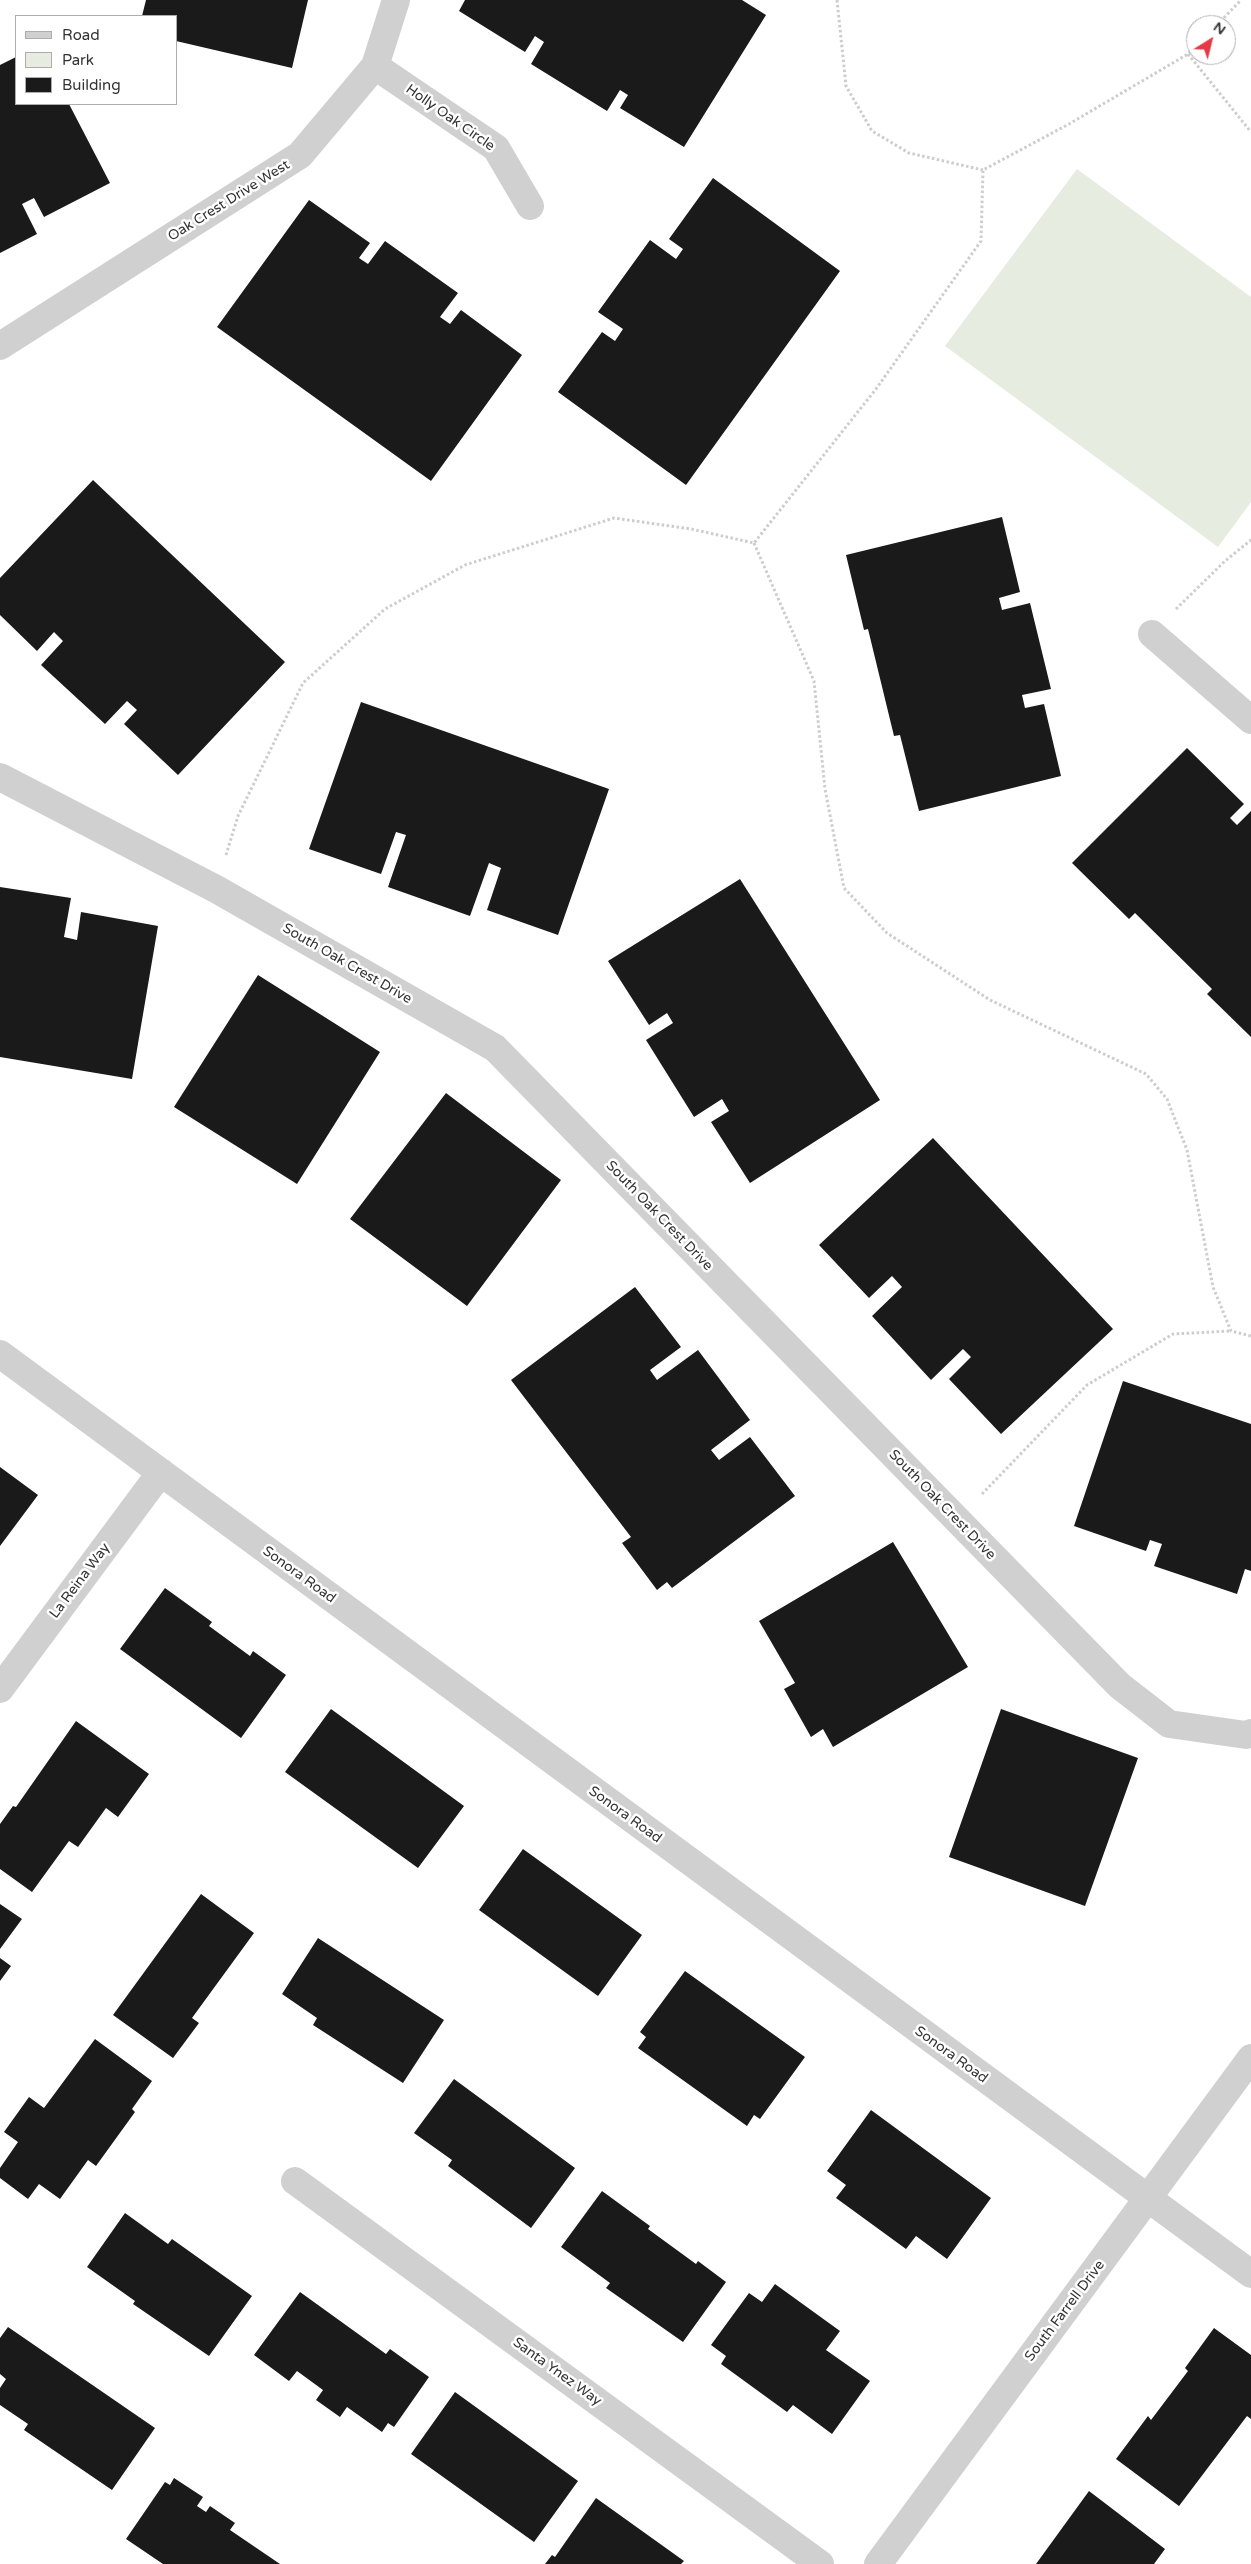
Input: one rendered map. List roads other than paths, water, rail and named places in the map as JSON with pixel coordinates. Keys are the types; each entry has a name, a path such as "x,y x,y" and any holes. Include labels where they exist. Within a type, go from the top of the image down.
{"street":[{"name":"Oak Crest Drive West","path":"0,346 300,155 375,66 396,0"},
{"name":"Holly Oak Circle","path":"375,66 496,148 530,206"},
{"path":"1152,634 1251,720"},
{"name":"South Oak Crest Drive","path":"0,777 216,889 495,1048 956,1521 1120,1686 1168,1724 1249,1734"},
{"name":"Sonora Road","path":"0,1354 1147,2200 1251,2274"},
{"name":"La Reina Way","path":"0,1689 161,1472"},
{"name":"South Farrell Drive","path":"878,2564 1251,2058"},
{"name":"Santa Ynez Way","path":"294,2181 820,2564"}]}
